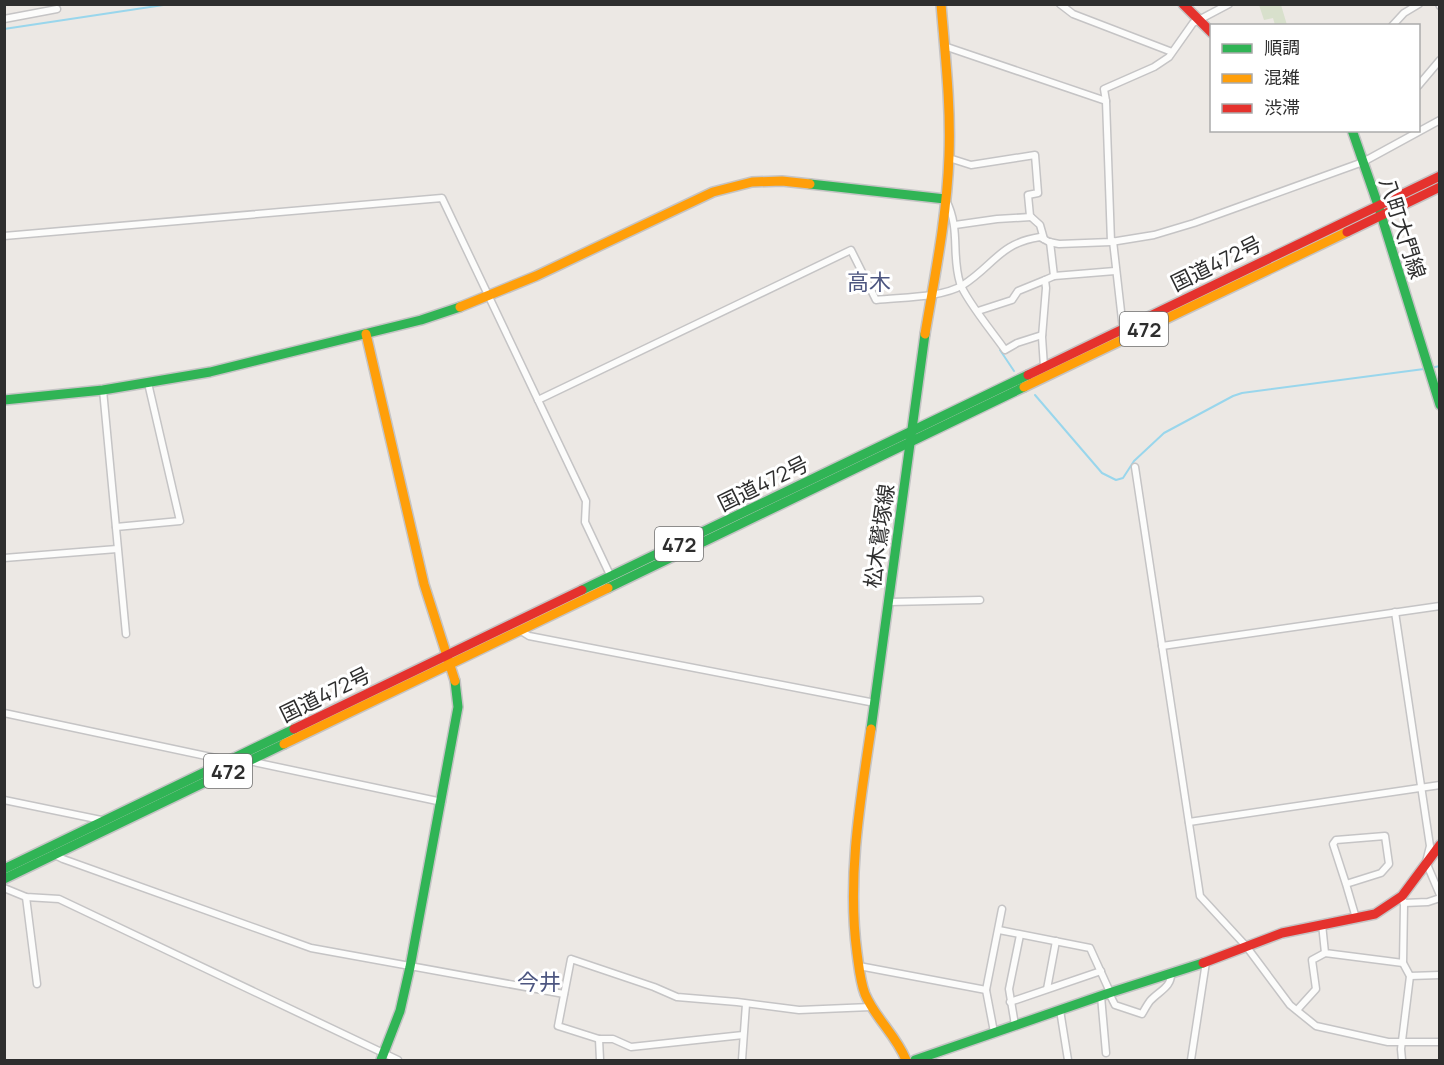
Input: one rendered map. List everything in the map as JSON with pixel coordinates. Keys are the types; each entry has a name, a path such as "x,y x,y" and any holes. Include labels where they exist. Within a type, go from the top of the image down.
{"main road":[{"name":"松木鷲塚線","path":"906,1060 898,1040 871,1007 864,994 859,966 854,880 875,702 909,452 908,445 945,200 949,158 942,4"},
{"path":"1183,4 1210,31"},
{"name":"八町大門線","path":"1353,132 1378,205 1440,405"},
{"name":"国道472号","path":"4,869 1440,176"},
{"path":"4,400 103,390 210,372 430,317 489,296 713,192 752,182 782,181 945,200"},
{"name":"国道472号","path":"4,879 1440,188"},
{"path":"366,334 424,584 455,677 458,707 410,967 400,1011 382,1057"},
{"path":"915,1060 1206,962 1282,933 1375,914 1403,900 1440,844"}],"street":[{"path":"1060,4 1073,14 1172,52"},
{"path":"1123,329 1112,242 1104,88 1154,67 1172,52 1192,23 1229,4"},
{"path":"1394,24 1404,13 1419,4"},
{"path":"4,19 57,9"},
{"path":"944,46 1106,101"},
{"path":"1420,85 1440,60"},
{"path":"1420,131 1440,120"},
{"path":"538,400 852,250 876,300 930,295 961,286 1011,245 1023,240 1040,237 1047,241 1112,242 1154,235 1194,223 1363,162 1418,132"},
{"path":"949,158 971,165 1035,155 1038,193 1028,195 1031,217 1040,225 1047,241 1054,276"},
{"path":"4,236 442,198 586,501 585,522 611,577"},
{"path":"945,200 955,225 961,286 1005,350 1017,343 1042,335"},
{"path":"955,225 1031,217"},
{"path":"978,311 1012,300 1018,291 1054,276 1115,271"},
{"path":"1044,367 1042,335 1045,280"},
{"path":"116,527 180,521 148,383"},
{"path":"103,390 126,634"},
{"path":"1135,467 1200,896 1246,946 1290,1005 1316,1026 1388,1042 1440,1042"},
{"path":"4,558 117,549"},
{"path":"889,602 980,600"},
{"path":"1162,646 1440,606"},
{"path":"1395,612 1430,846 1426,862 1440,897 1428,902 1403,900 1403,963 1410,976 1402,1060"},
{"path":"520,630 529,636 875,702"},
{"path":"4,714 229,761"},
{"path":"249,761 442,801"},
{"path":"1189,822 1440,786"},
{"path":"4,800 105,821"},
{"path":"1346,884 1381,873 1389,864 1385,836 1336,840 1333,844 1356,918"},
{"path":"55,855 311,948 564,994"},
{"path":"4,888 26,897 59,899 382,1057 398,1060"},
{"path":"26,897 37,984"},
{"path":"994,1032 986,990 1002,909"},
{"path":"1322,924 1325,953"},
{"path":"999,930 1090,948 1101,970 1107,994 1106,1053"},
{"path":"1015,1025 1009,989 1020,935"},
{"path":"1047,989 1056,941"},
{"path":"1296,1010 1316,989 1312,960 1325,953 1403,963"},
{"path":"743,1035 631,1047 613,1039 599,1039 558,1026 571,959 677,997 799,1010 871,1007"},
{"path":"1191,1060 1206,962"},
{"path":"859,966 986,990"},
{"path":"1010,1002 1101,970"},
{"path":"1107,994 1114,1005 1142,1014 1151,999 1167,987 1171,973"},
{"path":"1410,976 1440,975"},
{"path":"742,1060 746,1004"},
{"path":"1060,1010 1068,1060"},
{"path":"599,1039 600,1060"}],"green space":[{"path":"1259,5 1281,5 1287,24 1275,24 1273,18 1264,20"}],"waterway":[{"path":"4,29 170,4"},
{"path":"1000,350 1014,371"},
{"path":"1430,368 1440,366"},
{"path":"1035,395 1102,473 1116,480 1123,478 1134,461 1164,433 1233,396 1424,369"}],"traffic: fast":[{"path":"1353,132 1378,205 1440,405"},
{"path":"810,184 945,199"},
{"path":"4,400 103,390 210,372 421,320 460,307"},
{"path":"871,729 925,334"},
{"path":"582,590 1028,375"},
{"path":"608,588 1024,387"},
{"path":"381,1060 400,1011 410,967 458,707 455,681"},
{"path":"4,869 294,729"},
{"path":"4,879 284,744"},
{"path":"915,1060 1203,963"}],"traffic: slow":[{"path":"925,334 948,178 948,99 941,4"},
{"path":"460,307 536,276 713,192 752,182 782,181 810,184"},
{"path":"1024,387 1347,232"},
{"path":"366,334 424,584 455,681"},
{"path":"284,744 608,588"},
{"path":"871,729 856,841 854,925 865,994 906,1060"}],"traffic: jam":[{"path":"1183,4 1210,31"},
{"path":"1028,375 1440,176"},
{"path":"1347,232 1440,187"},
{"path":"294,729 582,590"},
{"path":"1203,963 1282,933 1375,914 1402,896 1440,845"}],"district":[{"name":"高木","path":"869,282"},
{"name":"今井","path":"539,982"}]}
